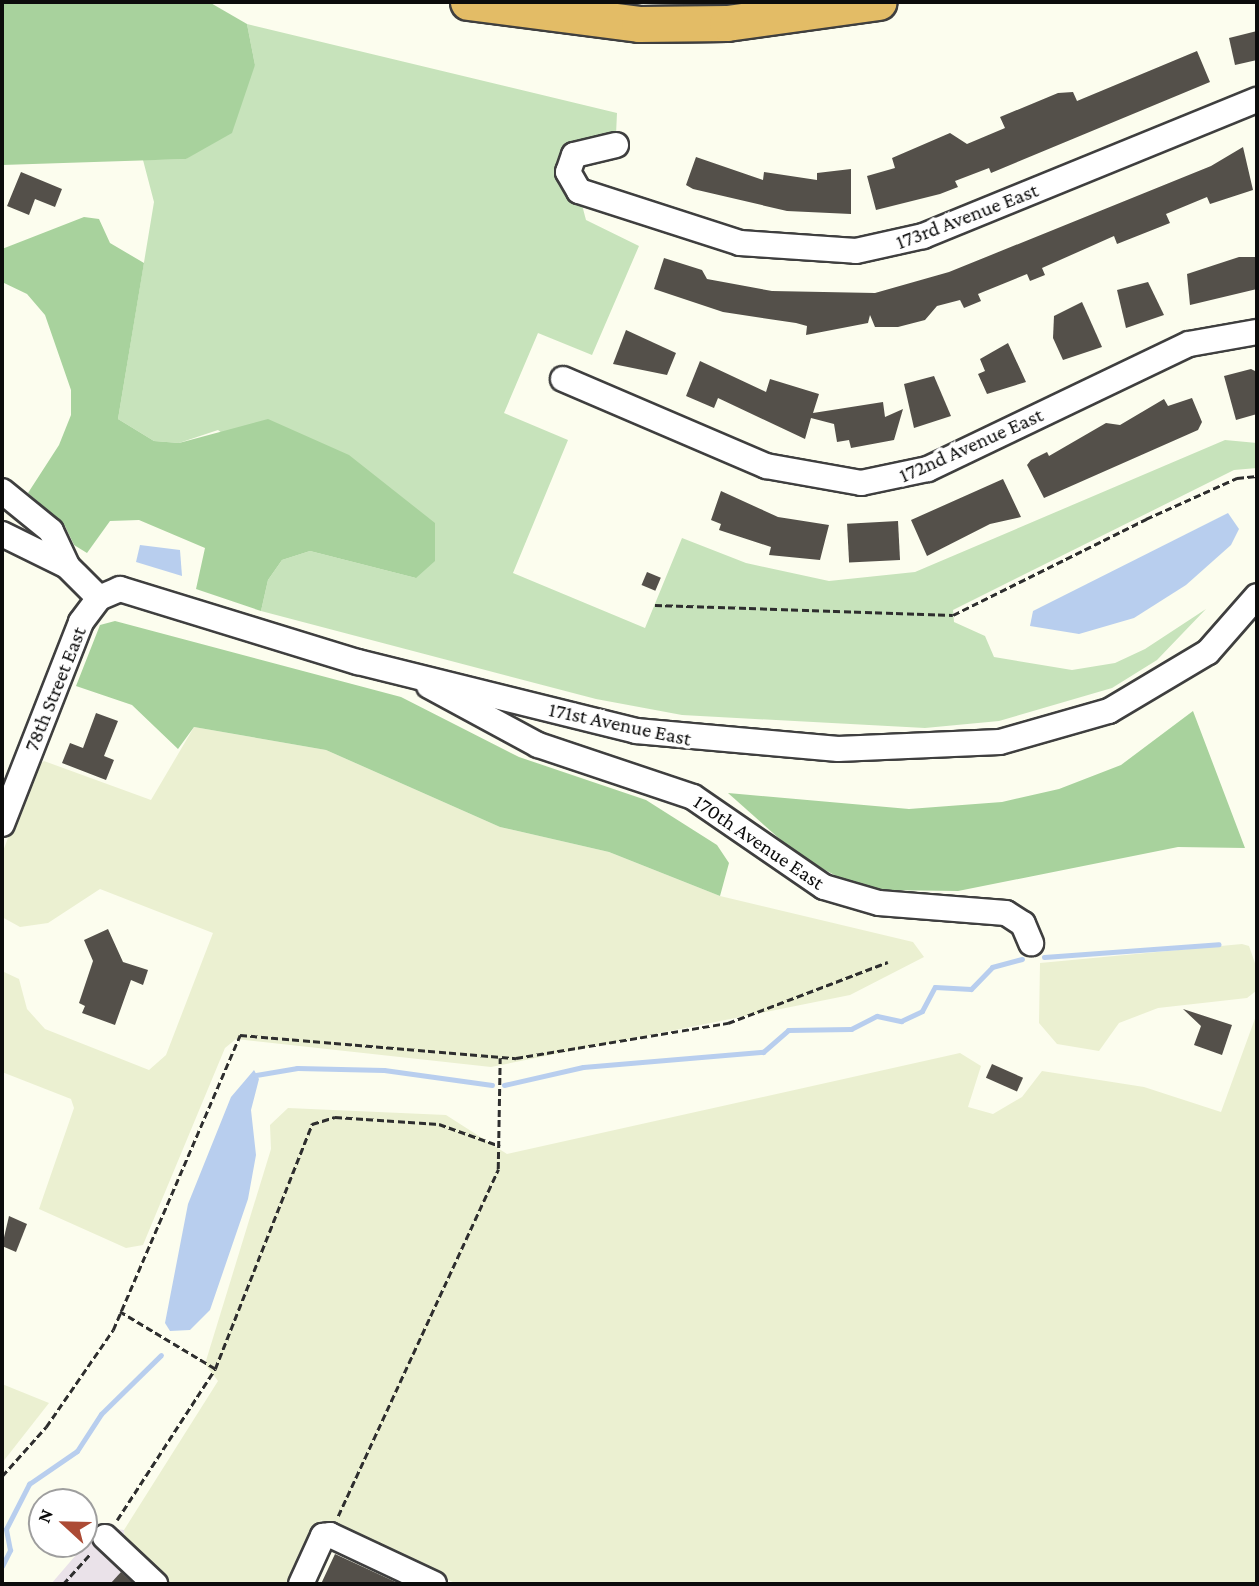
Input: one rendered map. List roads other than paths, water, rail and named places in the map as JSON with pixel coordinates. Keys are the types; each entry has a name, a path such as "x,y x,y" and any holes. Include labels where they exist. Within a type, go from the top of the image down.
{"highway":[{"path":"468,2 639,24 727,23 879,2"}],"street":[{"name":"173rd Avenue East","path":"616,145 579,150 568,172 586,196 627,203 740,243 797,250 891,246 1257,100"},
{"name":"172nd Avenue East","path":"563,379 766,466 860,483 928,469 1189,344 1257,332"},
{"path":"2,491 51,531 67,566"},
{"path":"2,534 67,566 99,598"},
{"name":"171st Avenue East","path":"99,598 120,589 411,675 636,731 838,749 1000,742 1062,728 1150,689 1208,652 1257,596"},
{"name":"78th Street East","path":"2,824 81,622 99,598"},
{"name":"170th Avenue East","path":"411,675 538,745 693,797 824,887 879,903 1006,914 1023,924 1031,943"},
{"path":"301,1584 323,1536 330,1535 434,1584"},
{"path":"105,1537 155,1584"}],"water":[{"path":"1228,513 1239,529 1231,545 1186,585 1134,618 1079,634 1030,626 1033,611"},
{"path":"140,545 180,550 182,576 136,562"},
{"path":"254,1070 259,1079 251,1110 256,1155 248,1199 210,1310 190,1330 170,1331 165,1323 188,1204 231,1097"}],"waterway":[{"path":"1044,957 1219,944"},
{"path":"504,1085 583,1067 763,1052 788,1030 851,1029 877,1016 901,1021 922,1011 935,987 971,989 992,967 1022,959"},
{"path":"256,1075 297,1068 384,1070 492,1085"},
{"path":"2,1566 10,1550 6,1529 29,1484 77,1451 101,1414 161,1355"}]}
